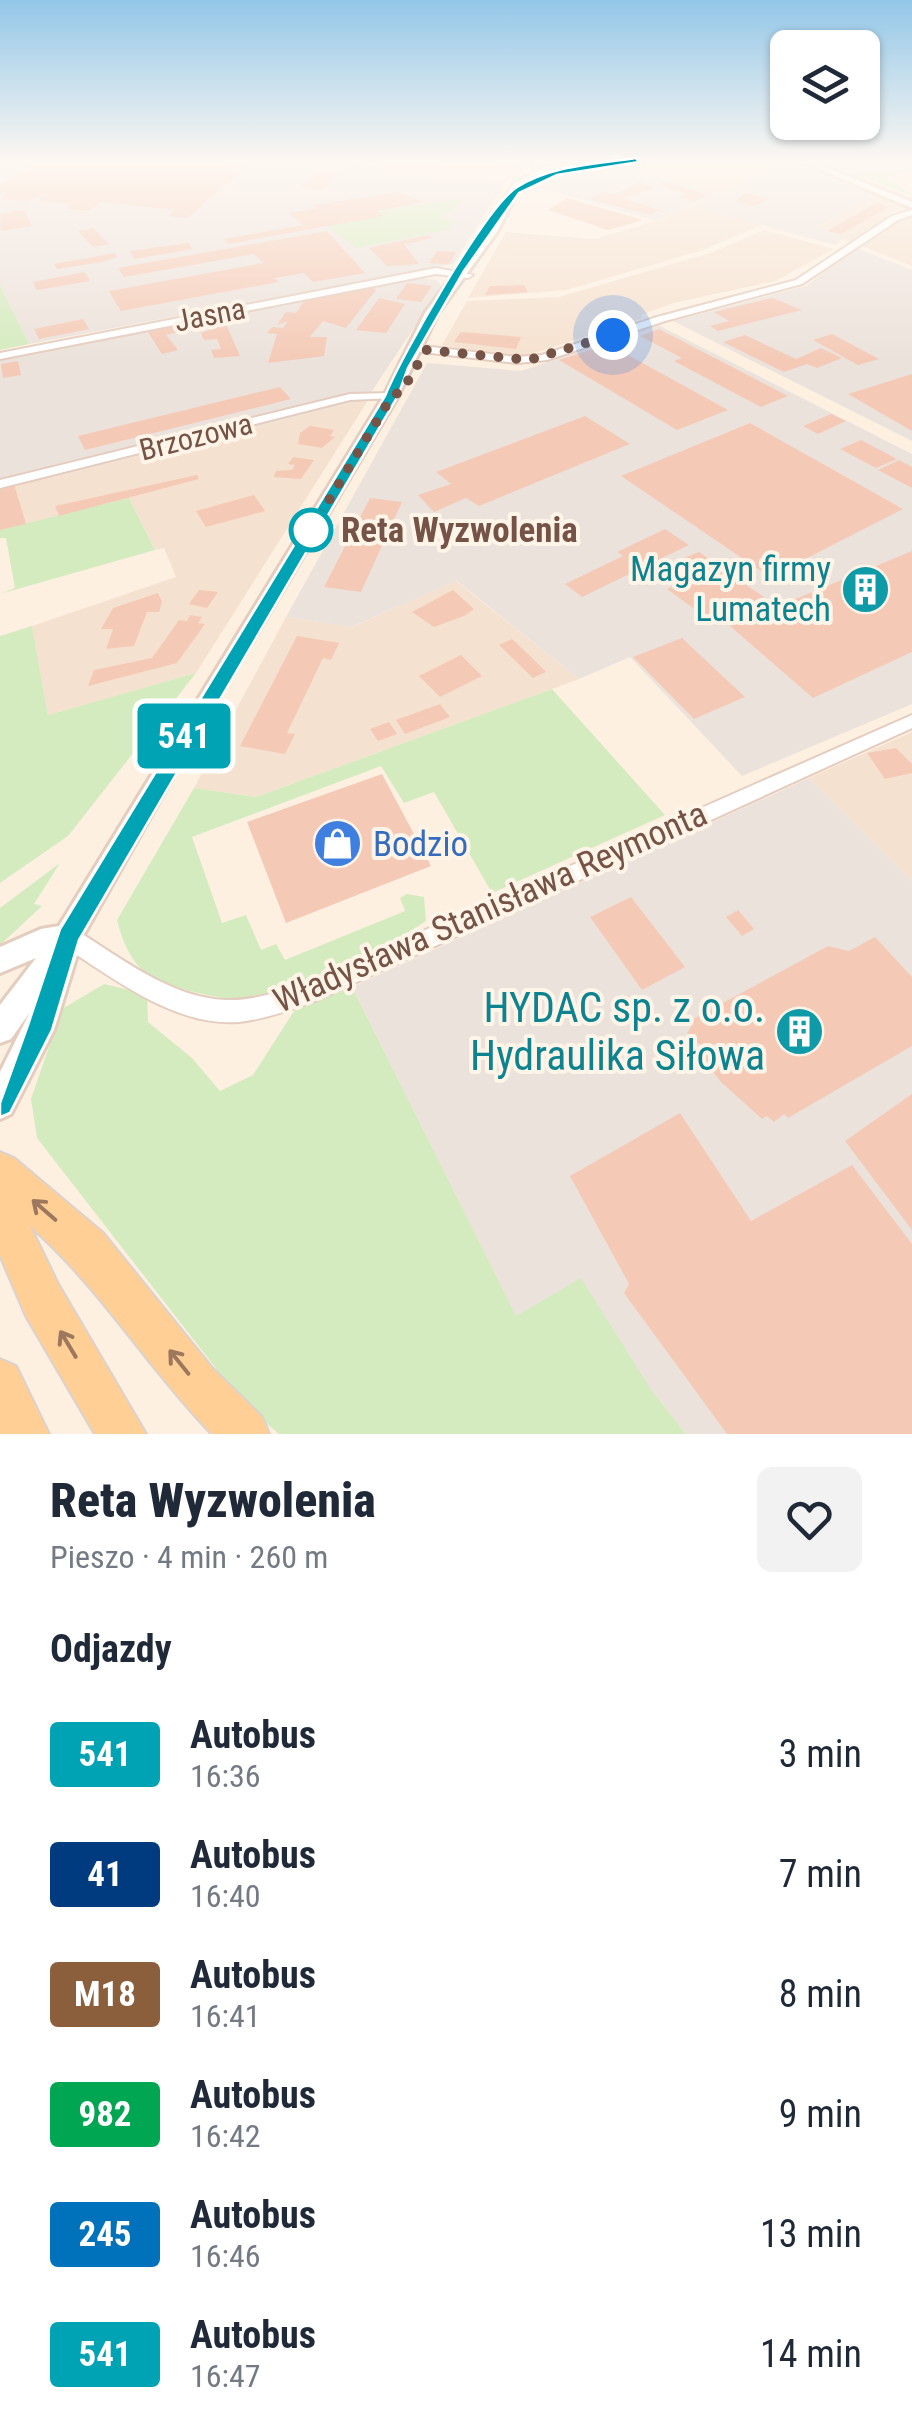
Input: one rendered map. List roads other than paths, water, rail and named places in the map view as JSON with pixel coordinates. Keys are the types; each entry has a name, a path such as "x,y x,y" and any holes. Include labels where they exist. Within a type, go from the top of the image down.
{"main road":[{"path":"0,1172 88,1248 196,1384 245,1434"},
{"path":"0,1207 42,1300 122,1434"},
{"path":"0,1382 25,1434"}],"street":[{"path":"0,1029 68,937 461,274 492,228"},
{"path":"420,349 517,360 543,358 660,319 799,282 880,228"},
{"name":"Jasna","path":"0,356 419,274 461,274"},
{"name":"Brzozowa","path":"0,484 350,397 392,396"},
{"name":"Władysława Stanisława Reymonta","path":"68,937 175,997 216,1010 261,1008 307,993 912,721"},
{"path":"0,960 41,942 68,937"},
{"path":"0,1103 39,1030 68,937"}],"place":[{"name":"Reta Wyzwolenia","path":"311,530"},
{"name":"Magazyn firmy Lumatech","path":"866,589"},
{"name":"Bodzio","path":"338,844"},
{"name":"HYDAC sp. z o.o. Hydraulika Siłowa","path":"800,1031"}]}
